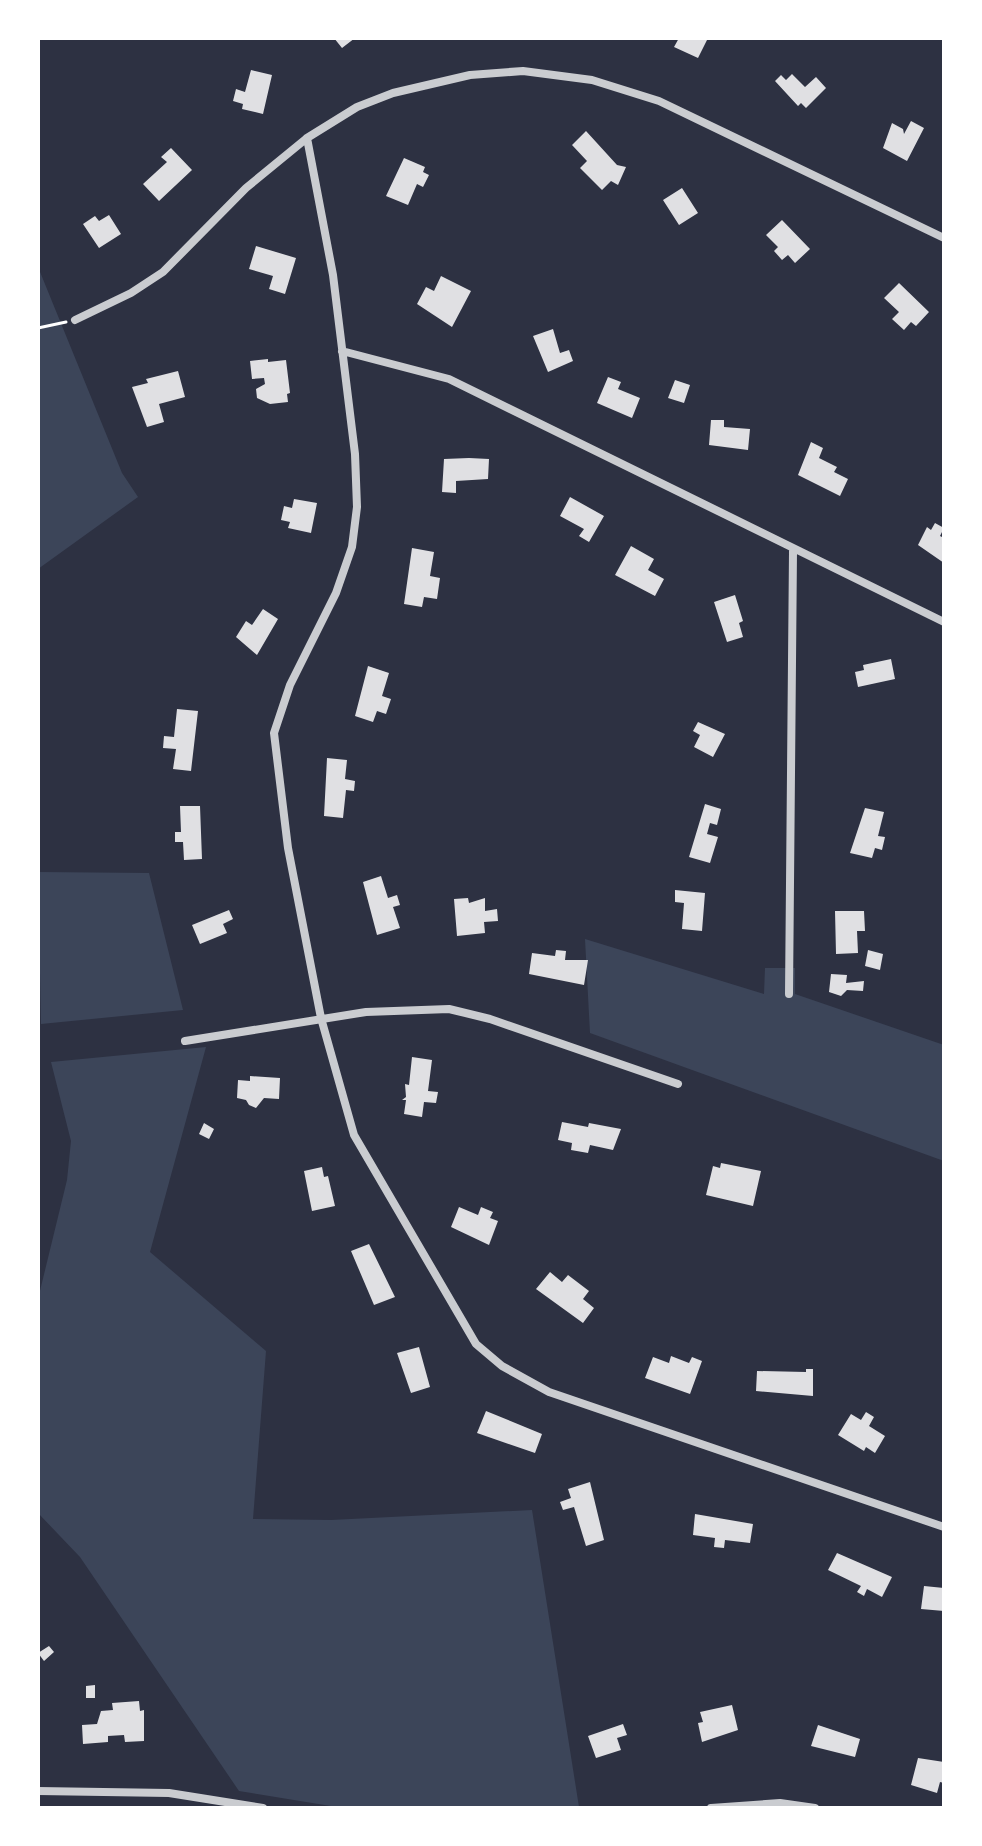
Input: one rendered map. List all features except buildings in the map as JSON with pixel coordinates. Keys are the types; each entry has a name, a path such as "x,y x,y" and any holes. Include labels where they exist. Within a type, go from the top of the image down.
{"street":[{"path":"75,320 131,293 163,272 246,188 307,138 357,107 393,93 470,75 523,71 592,80 659,101 944,238"},
{"path":"307,138 333,275 355,454 357,507 352,547 336,593 290,685 274,733 288,848 321,1018 354,1135 476,1344 502,1366 549,1392 944,1527"},
{"path":"342,351 449,379 793,551 944,622"},
{"path":"789,994 793,551"},
{"path":"185,1041 400,1008 459,1011 678,1084"},
{"path":"38,1791 169,1793 263,1808"},
{"path":"711,1808 780,1803 815,1808"}],"path":[{"path":"38,328 75,320"}],"shaded area":[{"path":"38,267 122,473 138,497 38,569"},
{"path":"38,872 149,873 183,1010 41,1024"},
{"path":"585,939 764,994 765,968 795,968 795,994 944,1045 944,1161 590,1033"},
{"path":"206,1047 150,1252 266,1351 253,1519 331,1520 532,1510 579,1807 343,1808 239,1791 80,1557 38,1513 38,1299 67,1180 71,1141 51,1062"}]}
